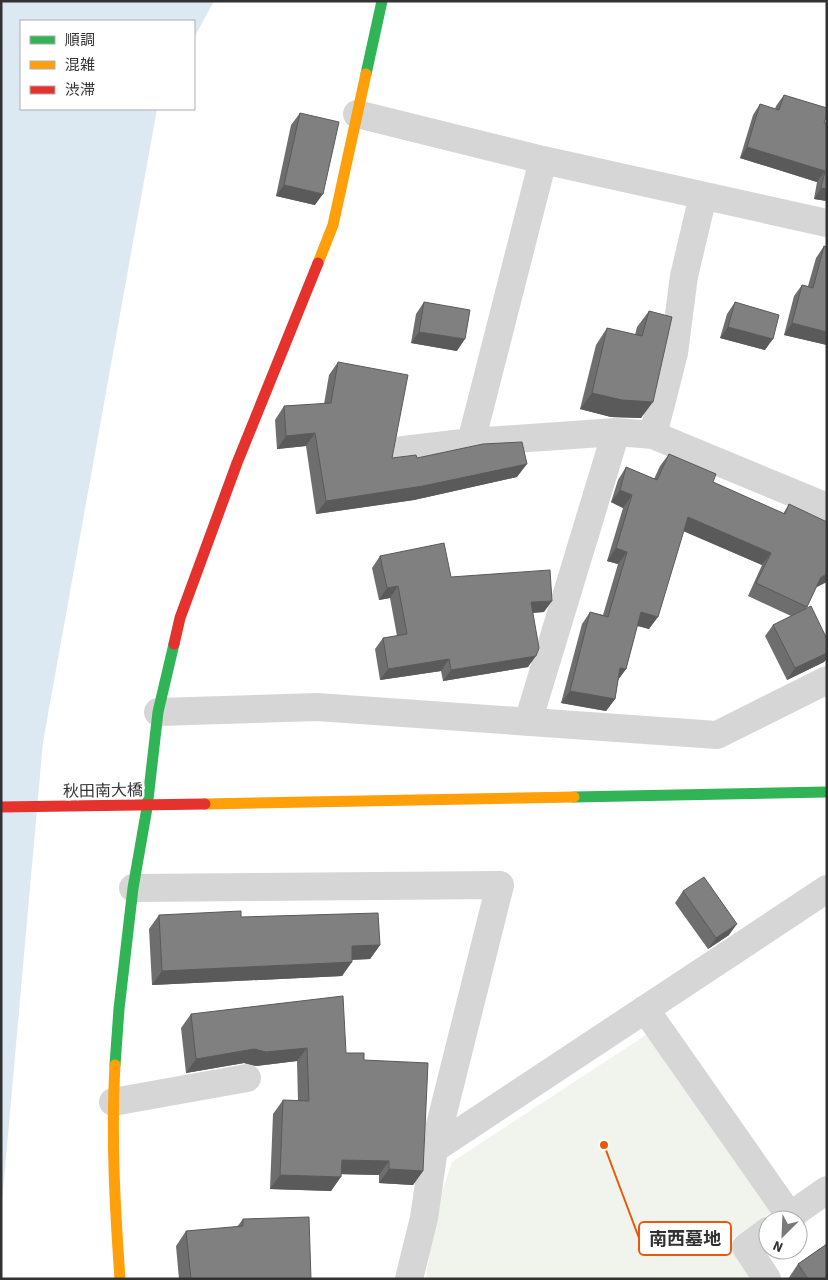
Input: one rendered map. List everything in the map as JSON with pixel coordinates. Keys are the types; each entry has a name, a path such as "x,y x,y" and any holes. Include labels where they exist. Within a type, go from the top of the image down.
{"street":[{"path":"120,1279 114,1189 113,1102 119,1009 133,888 147,808 158,712 180,618 237,463 333,225 382,1"},
{"path":"357,114 543,160 827,223"},
{"path":"471,442 543,160"},
{"path":"653,435 674,352 684,276 703,196"},
{"path":"528,722 616,432"},
{"path":"403,450 471,442 616,432 653,435 827,507"},
{"path":"158,712 317,707 717,735 827,680"},
{"name":"秋田南大橋","path":"1,808 827,792"},
{"path":"133,888 500,885 434,1149 424,1218 409,1279"},
{"path":"434,1149 827,889"},
{"path":"645,1010 782,1210"},
{"path":"113,1102 247,1078"},
{"path":"798,1210 827,1190"},
{"path":"758,1238 746,1247 767,1279"}],"shaded area":[{"path":"1,1 214,1 195,36 195,20 20,20 20,110 157,110 43,742 1,1213"},
{"path":"652,1031 773,1210 758,1210 758,1222 732,1239 757,1279 426,1279 435,1212 452,1162"}],"building":[{"path":"784,95 827,108 824,123 827,123 827,189 821,188 825,171 747,147 760,104 779,110"},
{"path":"300,113 339,122 323,194 284,185"},
{"path":"824,246 827,247 827,332 792,323 802,285 813,288"},
{"path":"424,302 470,310 465,339 419,332"},
{"path":"735,302 779,315 773,339 728,327"},
{"path":"649,311 672,317 653,402 622,400 592,393 607,328 642,336"},
{"path":"338,362 408,375 392,458 416,455 417,458 483,444 522,442 527,464 423,486 326,501 315,433 286,436 284,406 331,403"},
{"path":"669,454 716,474 713,482 785,514 789,504 827,522 827,574 821,577 807,607 756,583 771,553 688,517 658,617 641,612 626,669 620,668 615,699 570,691 590,612 608,617 627,552 616,548 632,495 620,490 626,467 657,480"},
{"path":"444,543 451,577 550,570 552,601 531,602 539,648 536,656 451,670 449,659 388,669 383,638 407,634 398,586 387,588 380,556"},
{"path":"811,606 827,639 827,653 795,668 773,625"},
{"path":"704,877 737,924 716,938 683,891"},
{"path":"241,911 241,917 378,913 380,945 352,946 352,962 162,971 159,915"},
{"path":"343,996 346,1053 364,1053 364,1060 428,1063 423,1171 389,1169 389,1161 342,1160 341,1177 280,1175 283,1100 309,1101 307,1048 266,1052 254,1049 196,1059 191,1014"},
{"path":"309,1217 311,1279 191,1279 186,1231 243,1226 243,1219"},
{"path":"827,1244 827,1279 808,1279 798,1264 804,1260 808,1260 808,1257"}],"traffic: fast":[{"path":"366,74 382,1"},
{"path":"115,1065 119,1009 133,888 147,808 158,712 174,644"},
{"path":"574,797 827,792"}],"traffic: slow":[{"path":"318,263 333,225 366,74"},
{"path":"205,804 574,797"},
{"path":"115,1065 114,1172 120,1279"}],"traffic: jam":[{"path":"174,644 180,618 237,463 318,263"},
{"path":"1,807 205,804"}],"place":[{"name":"南西墓地","path":"604,1145"}]}
